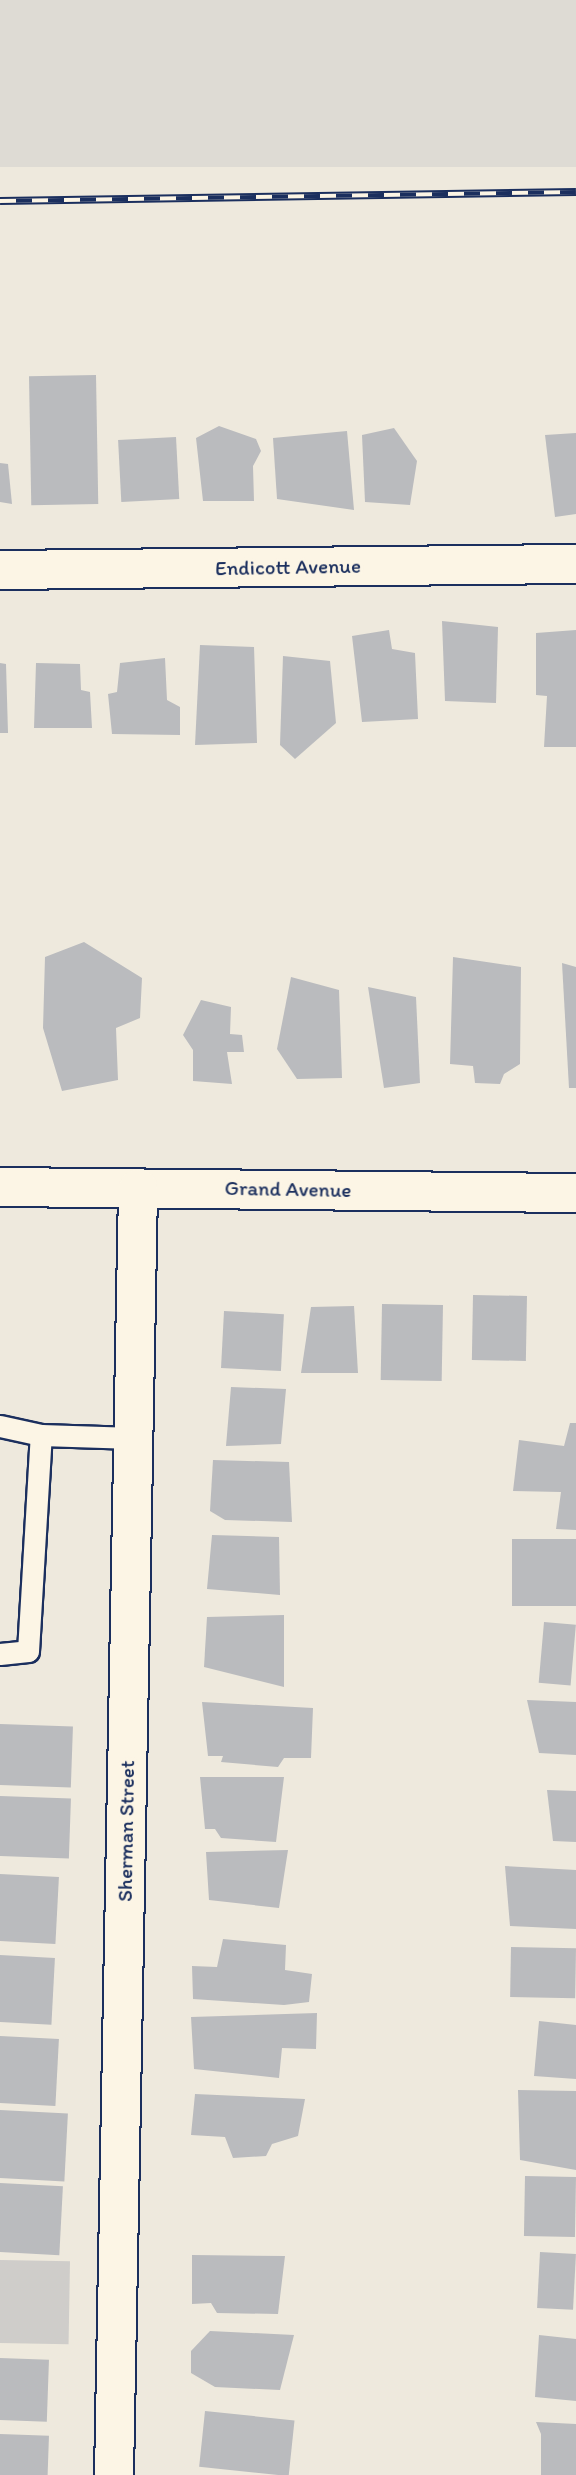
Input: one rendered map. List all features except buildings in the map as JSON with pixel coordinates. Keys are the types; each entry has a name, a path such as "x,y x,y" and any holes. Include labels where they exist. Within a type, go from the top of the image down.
{"street":[{"name":"Endicott Avenue","path":"0,570 576,564"},
{"name":"Grand Avenue","path":"0,1187 576,1193"},
{"name":"Sherman Street","path":"114,2475 138,1188"}],"lane":[{"path":"0,1426 41,1435 134,1438"},
{"path":"0,1654 28,1651 41,1435"}],"shaded area":[{"path":"0,0 576,0 576,167 0,167"},
{"path":"0,2260 70,2261 69,2344 0,2343"}],"railway":[{"path":"0,201 576,192"}]}
